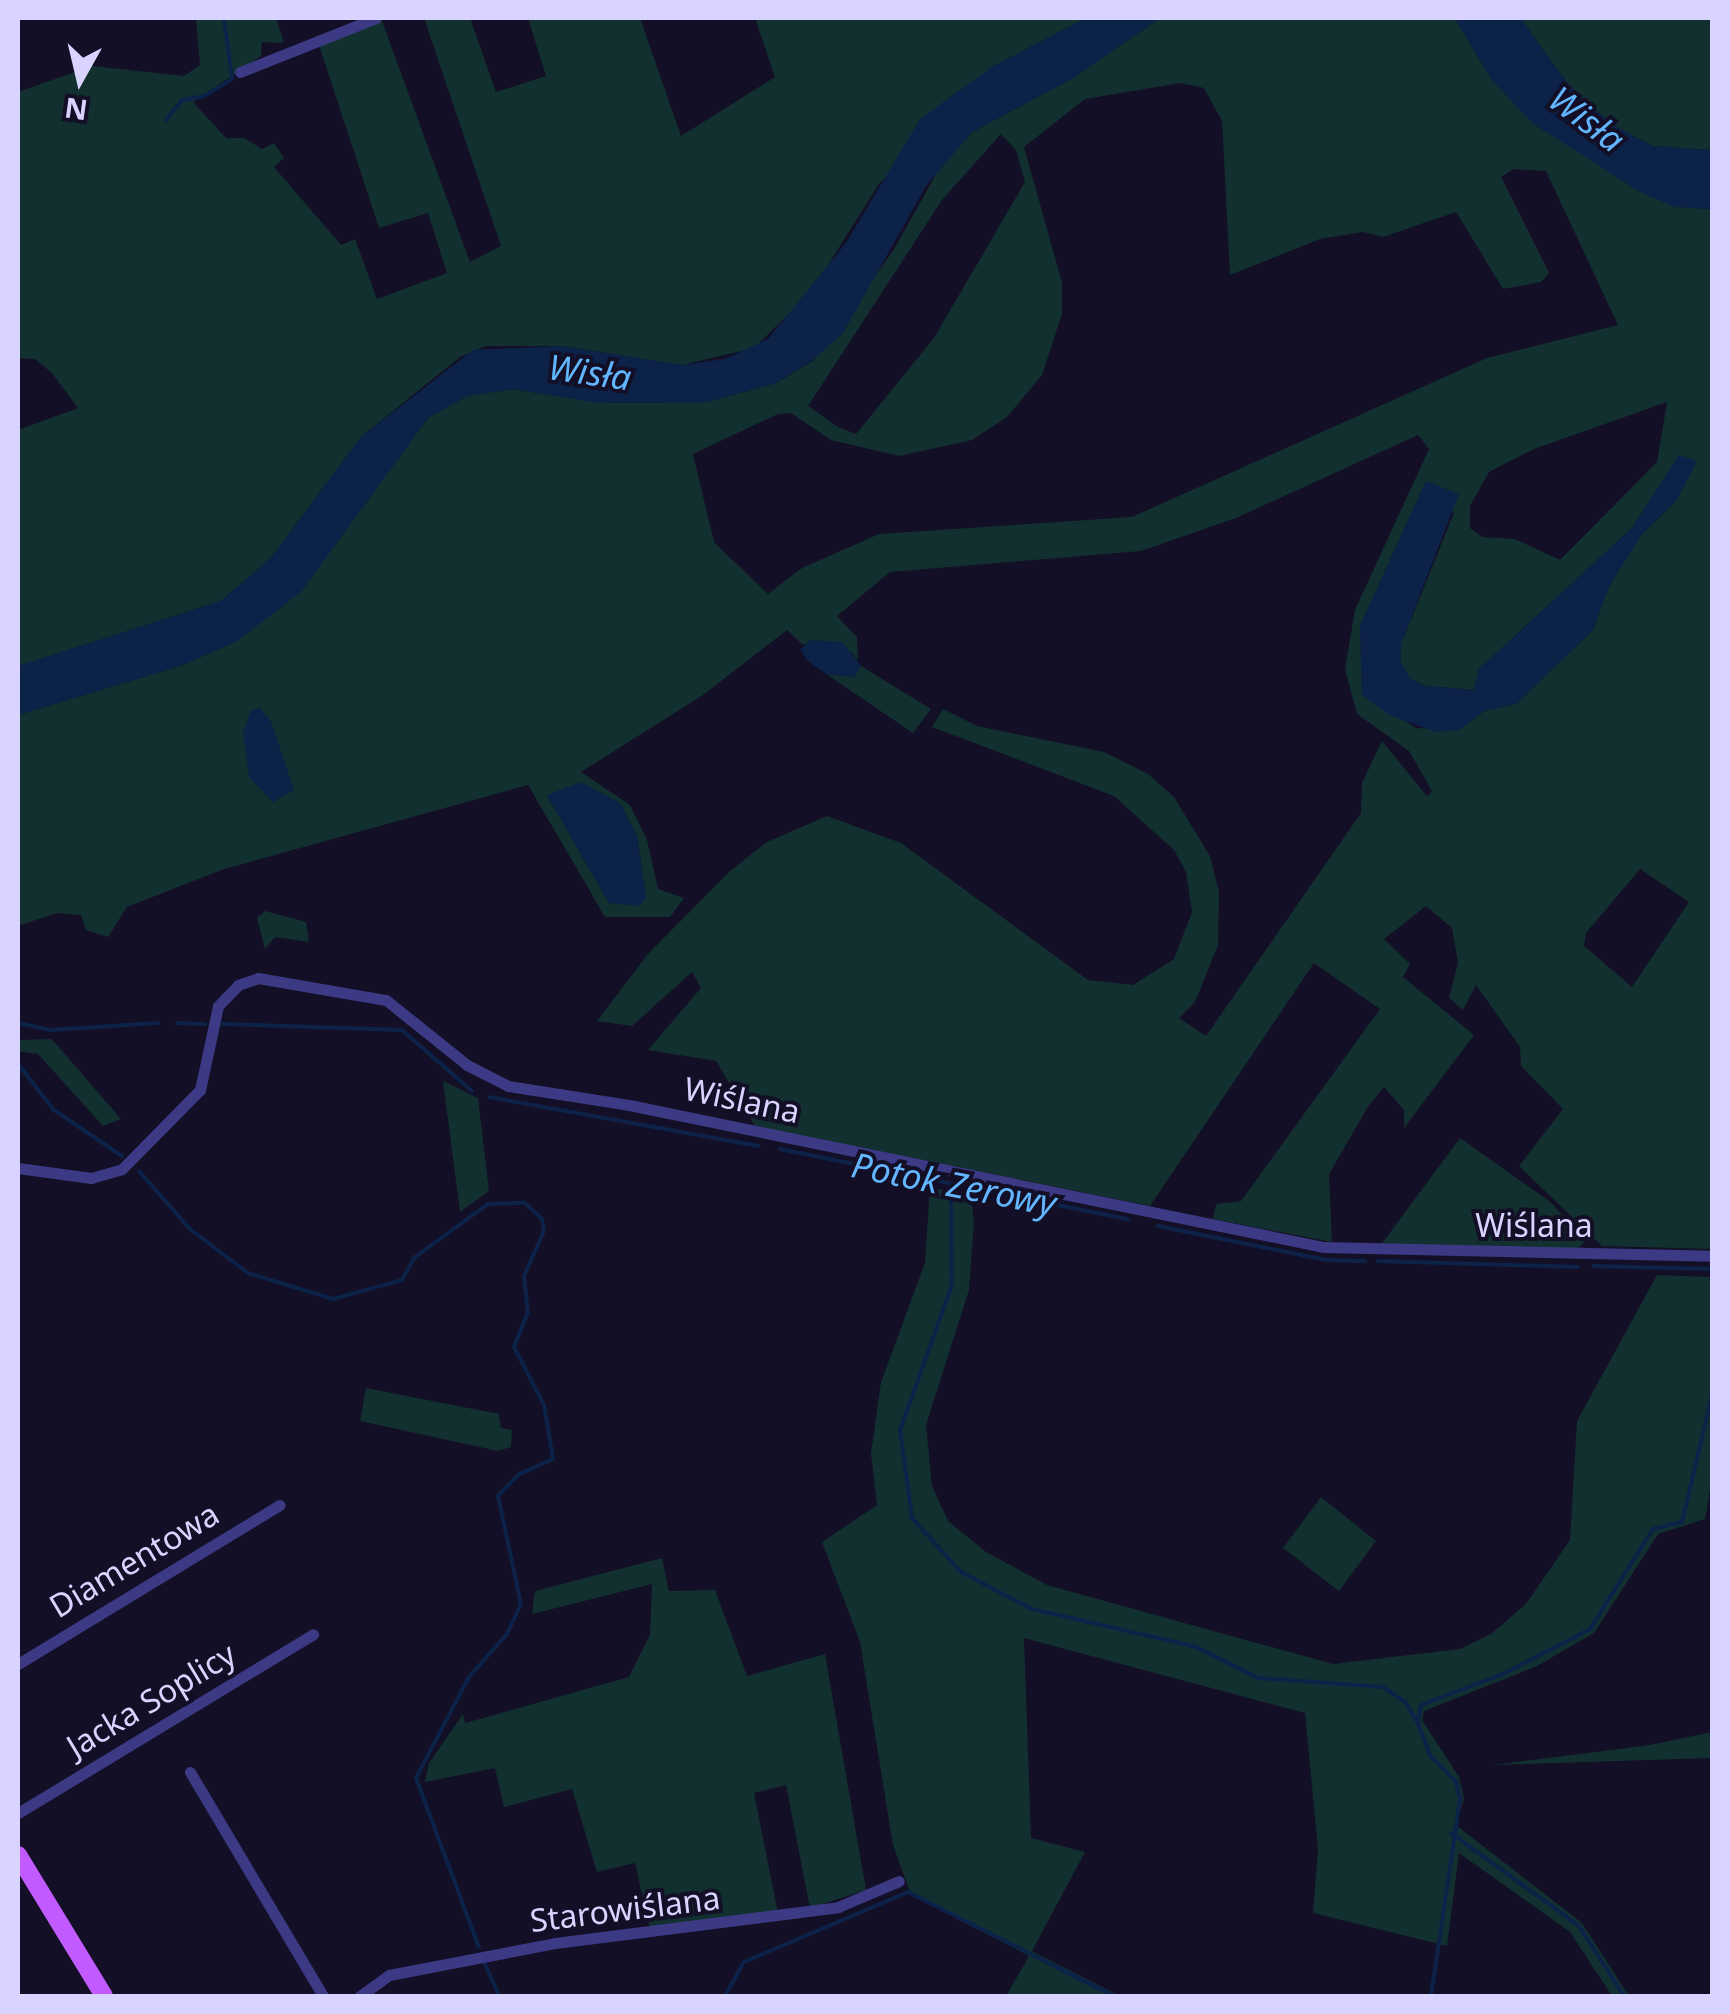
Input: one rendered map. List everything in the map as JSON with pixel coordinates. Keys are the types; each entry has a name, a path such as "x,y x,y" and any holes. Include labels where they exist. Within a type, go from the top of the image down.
{"main road":[{"path":"18,1854 104,1996"}],"street":[{"path":"240,72 376,18"},
{"name":"Wiślana","path":"18,1168 91,1178 122,1170 200,1090 223,998 258,978 386,1000 454,1055 508,1086 629,1105 1323,1247 1712,1256"},
{"name":"Diamentowa","path":"18,1664 279,1505"},
{"name":"Jacka Soplicy","path":"18,1813 313,1634"},
{"path":"190,1772 323,1996"},
{"name":"Starowiślana","path":"360,1996 389,1975 555,1943 838,1908 899,1881"}],"green space":[{"path":"196,18 276,18 284,43 262,42 261,56 193,102 226,138 244,138 262,149 274,143 284,158 274,167 341,245 355,239 377,299 447,273 428,213 379,228 319,45 382,21 470,262 501,246 424,18 470,18 496,92 546,76 528,18 640,18 681,136 775,77 755,18 1086,18 992,67 879,184 811,292 754,348 682,365 561,346 486,346 460,357 361,437 271,558 221,601 18,666 18,430 78,408 52,373 35,359 18,358 18,92 92,66 184,76 200,65"},
{"path":"1160,18 1455,18 1491,79 1675,207 1712,209 1712,1249 1602,1246 1519,1166 1563,1109 1521,1066 1520,1047 1476,985 1463,1010 1449,998 1458,963 1452,928 1426,906 1384,939 1410,964 1403,977 1474,1035 1404,1128 1404,1110 1384,1087 1369,1105 1329,1174 1332,1242 1213,1219 1216,1204 1241,1201 1380,1009 1314,963 1150,1206 755,1126 716,1061 648,1050 701,988 692,972 632,1026 597,1021 648,954 729,872 767,842 827,816 901,843 1088,980 1133,985 1174,959 1192,912 1186,872 1174,850 1114,796 932,727 943,709 977,726 1104,752 1148,774 1174,797 1210,856 1219,892 1218,945 1195,1002 1179,1018 1206,1036 1361,813 1362,783 1382,741 1427,796 1432,791 1409,751 1357,714 1345,669 1355,610 1429,449 1418,435 1236,518 1141,551 890,572 837,616 857,637 858,661 852,653 802,644 787,630 703,695 581,772 630,805 647,840 658,889 684,898 670,917 605,917 528,785 224,869 127,907 108,937 86,930 81,915 57,913 18,926 18,715 183,665 237,641 314,573 428,418 467,396 513,389 599,403 708,402 776,383 814,360 893,251 944,160 972,132 1073,78","holes":["1180,83 1204,88 1222,121 1230,275 1320,239 1363,232 1383,237 1456,212 1503,289 1541,282 1549,273 1501,177 1514,169 1546,171 1618,325 1487,358 1132,517 879,534 802,568 768,594 714,542 693,454 778,414 791,413 831,440 899,456 972,440 1007,417 1042,375 1062,314 1062,283 1024,147 1085,99","1001,134 1016,150 1025,182 934,338 856,434 838,427 808,406 942,200","1667,402 1657,462 1560,560 1515,539 1482,537 1470,528 1470,506 1489,472 1534,449","1679,455 1676,501 1642,534 1609,586 1593,630 1516,704 1484,711 1459,730 1416,728 1362,694 1360,626 1426,481 1454,513 1401,644 1401,663 1410,678 1425,686 1475,690 1479,669 1632,528","547,795 620,803 637,836 646,898 609,903","1640,869 1689,902 1632,987 1584,946 1586,933"]},
{"path":"1520,18 1712,18 1712,150 1652,146 1611,124 1568,84"},
{"path":"861,666 931,709 913,733 826,674 854,677"},
{"path":"265,911 306,922 309,942 275,937 265,949 257,918"},
{"path":"51,1039 121,1119 103,1126 38,1054 18,1051 18,1040"},
{"path":"443,1081 478,1098 489,1191 460,1212"},
{"path":"1460,1138 1552,1203 1584,1242 1578,1249 1380,1246"},
{"path":"930,1187 971,1196 974,1223 969,1290 926,1425 932,1486 948,1521 986,1552 1047,1585 1333,1664 1460,1649 1491,1634 1526,1604 1570,1540 1577,1421 1657,1275 1712,1277 1712,1479 1705,1519 1658,1534 1594,1633 1537,1666 1424,1711 1422,1720 1459,1777 1464,1799 1456,1825 1582,1923 1629,1996 1612,1996 1570,1932 1459,1853 1447,1946 1313,1913 1318,1849 1305,1713 1024,1638 1031,1838 1085,1852 1032,1951 1120,1996 1006,1996 1029,1956 911,1895 893,1845 860,1642 822,1542 877,1505 871,1454 881,1382 925,1263"},
{"path":"366,1388 499,1414 501,1428 512,1430 511,1447 498,1451 360,1421"},
{"path":"1321,1497 1376,1541 1339,1591 1283,1548"},
{"path":"662,1558 669,1591 715,1590 747,1676 825,1654 866,1890 810,1908 786,1785 754,1793 778,1913 650,1929 635,1863 597,1872 572,1789 504,1807 495,1768 425,1782 429,1763 463,1714 465,1723 629,1677 650,1635 652,1584 532,1614 535,1591"},
{"path":"1712,1732 1712,1758 1493,1765 1650,1745"}],"water":[{"name":"Wisła","path":"1086,18 1160,18 1073,78 972,132 926,186 843,333 813,360 776,383 708,402 599,403 513,389 467,396 428,418 301,592 237,641 183,665 18,715 18,666 221,601 271,558 361,437 473,350 561,346 682,365 725,359 768,339 846,243 920,119 992,67"},
{"name":"Wisła","path":"1455,18 1520,18 1568,84 1611,124 1652,146 1712,150 1712,209 1675,207 1640,192 1532,123 1491,79"},
{"path":"1679,455 1697,461 1676,501 1642,534 1609,586 1593,630 1516,704 1484,711 1459,730 1436,732 1389,715 1362,695 1360,626 1426,481 1459,494 1401,644 1401,663 1410,678 1425,686 1474,690 1479,669 1632,528"},
{"path":"810,640 842,642 861,666 854,677 826,674 808,661 800,650"},
{"path":"260,708 271,721 294,790 273,802 249,777 243,733 251,710"},
{"path":"581,782 620,803 637,836 646,898 639,906 609,903 547,795"}],"waterway":[{"path":"166,120 182,100 204,96 232,79 224,18"},
{"path":"18,1023 50,1030 158,1023"},
{"path":"177,1023 205,1024"},
{"path":"223,1024 402,1030 472,1091"},
{"path":"18,1064 54,1110 122,1156"},
{"path":"489,1097 759,1146"},
{"name":"Potok Zerowy","path":"780,1149 1128,1219"},
{"path":"139,1171 190,1229 248,1273 333,1299 402,1280 415,1257 488,1204 525,1203 542,1219 544,1231 524,1276 528,1312 514,1347 544,1405 553,1459 519,1474 498,1496 521,1604 507,1634 469,1677 416,1778 479,1947"},
{"path":"951,1186 952,1285 900,1430 912,1518 961,1572 1032,1609 1196,1647 1258,1678 1383,1687 1405,1702 1418,1723"},
{"path":"1158,1226 1327,1260 1365,1261"},
{"path":"1378,1261 1578,1267"},
{"path":"1593,1266 1712,1269"},
{"path":"1431,1996 1460,1799 1456,1782 1430,1755 1418,1723 1421,1705 1503,1674 1590,1629 1653,1529 1682,1522 1712,1395"},
{"path":"1451,1833 1579,1926 1624,1996"},
{"path":"725,1996 744,1962 908,1892 1114,1996"},
{"path":"485,1964 499,1996"}]}
